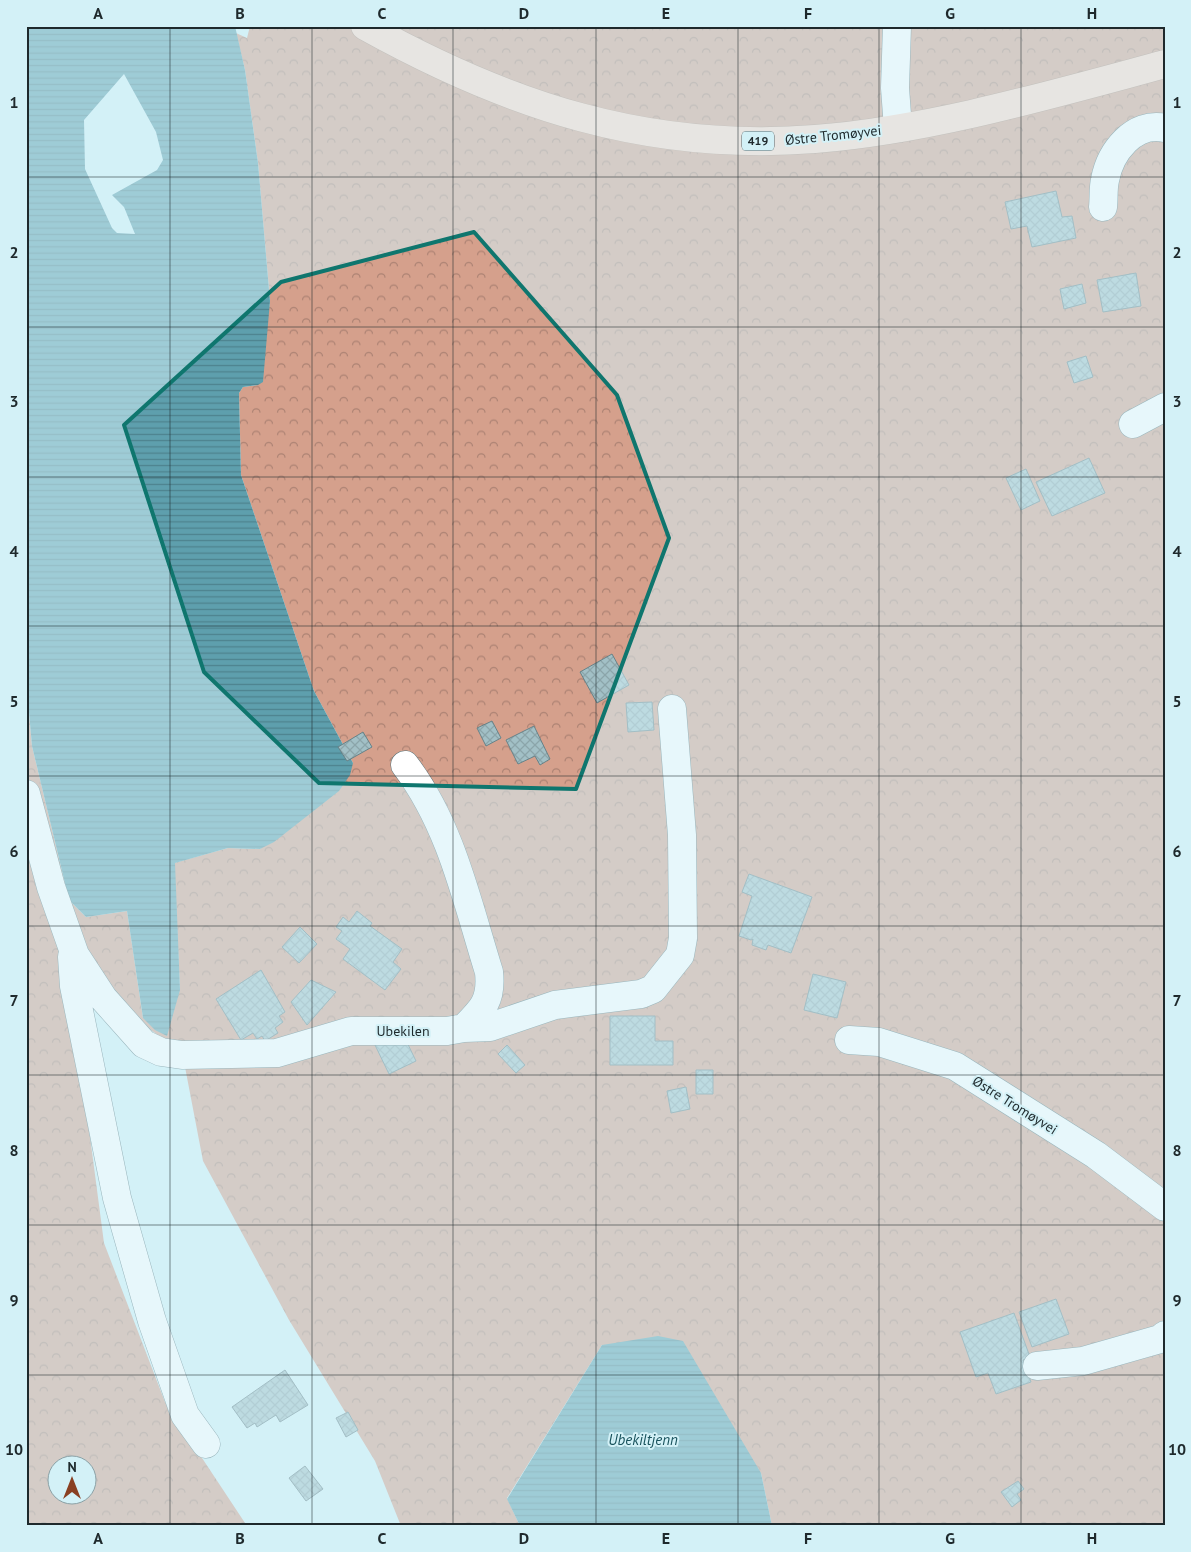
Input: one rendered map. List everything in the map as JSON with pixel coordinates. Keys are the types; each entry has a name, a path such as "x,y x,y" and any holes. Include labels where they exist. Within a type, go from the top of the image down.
{"main road":[{"name":"Østre Tromøyvei","path":"365,26 481,85 548,110 600,123 687,138 762,142 816,139 898,128 1030,100 1165,64"}],"street":[{"path":"897,26 895,88 898,128"},
{"path":"1103,207 1105,179 1114,154 1126,140 1141,130 1165,128"},
{"path":"1133,424 1165,407"},
{"name":"Ubekilen","path":"26,794 51,887 75,955 103,998 144,1044 162,1052 182,1054 277,1053 351,1031 448,1031 490,1027 554,1005 641,994 653,989 680,955 683,938 682,835 672,709"},
{"path":"405,765 419,783 445,832 489,972 491,988 487,1001 464,1028"},
{"path":"75,955 72,957 74,986 117,1198 152,1321 185,1414 206,1444"},
{"name":"Østre Tromøyvei","path":"849,1040 879,1042 955,1066 1096,1155 1165,1207"},
{"path":"1037,1366 1083,1361 1160,1339 1165,1335"}],"highlighted area":[{"path":"474,232 617,395 669,538 576,789 319,783 204,672 124,425 281,282"}],"green space":[{"path":"250,26 1165,26 1165,1526 772,1526 761,1473 602,1345 507,1498 520,1526 401,1526 375,1461 289,1320 203,1161 185,1067 155,1033 95,990 82,1076 104,1243 165,1402 247,1526 26,1526 26,656 29,662 27,690 32,746 69,900 86,917 127,911 143,1018 180,990 174,863 228,848 260,849 353,763 314,691 241,475 239,393 243,387 258,385 270,301 258,163 245,70 236,33 247,38"}],"water":[{"path":"26,26 235,26 245,70 258,163 270,301 263,382 258,385 243,387 239,393 241,475 314,691 353,763 350,775 339,791 274,842 260,849 228,848 175,863 180,990 167,1036 155,1030 143,1018 127,911 86,917 69,900 32,746 27,690 29,663 26,656","holes":["124,74 156,132 163,160 157,170 112,195 124,207 135,234 117,233 112,228 85,169 84,120"]},
{"name":"Ubekiltjenn","path":"658,1336 683,1341 761,1473 772,1526 520,1526 507,1499 602,1345"}],"building":[{"path":"1056,191 1062,217 1072,216 1076,238 1032,247 1027,226 1011,229 1005,202"},
{"path":"1136,273 1141,306 1103,312 1097,280"},
{"path":"1082,284 1086,303 1064,309 1060,289"},
{"path":"1086,356 1093,377 1074,383 1067,362"},
{"path":"1089,458 1105,493 1052,516 1036,482"},
{"path":"1026,469 1040,501 1021,510 1006,478"},
{"path":"612,654 629,685 597,703 580,672"},
{"path":"652,702 654,730 628,732 626,703"},
{"path":"492,721 501,738 486,746 477,728"},
{"path":"534,726 550,759 540,765 535,756 518,764 506,740"},
{"path":"363,732 372,747 347,761 338,747"},
{"path":"749,874 812,897 791,953 768,945 766,950 752,945 753,939 739,936 752,896 742,892"},
{"path":"357,911 372,923 370,926 402,949 393,962 401,969 385,990 343,959 350,949 336,939 342,931 336,927 343,917 349,922"},
{"path":"300,927 317,944 299,963 282,947"},
{"path":"261,970 285,1012 279,1016 283,1022 275,1028 278,1033 265,1041 262,1036 257,1039 253,1033 241,1040 216,999"},
{"path":"813,974 846,982 837,1018 804,1010"},
{"path":"311,980 336,992 307,1025 291,1002"},
{"path":"610,1016 655,1016 655,1041 673,1041 673,1065 610,1065"},
{"path":"402,1032 416,1061 389,1074 375,1045"},
{"path":"507,1045 525,1065 516,1073 498,1054"},
{"path":"696,1070 713,1070 713,1094 696,1094"},
{"path":"686,1087 690,1109 671,1113 667,1091"},
{"path":"1056,1299 1069,1334 1032,1347 1019,1312"},
{"path":"1014,1313 1030,1357 1023,1360 1031,1382 996,1394 988,1373 976,1377 960,1332"},
{"path":"285,1370 308,1405 280,1422 276,1415 257,1427 255,1423 247,1428 232,1407"},
{"path":"348,1412 358,1430 346,1437 336,1418"},
{"path":"305,1466 323,1489 306,1501 289,1478"},
{"path":"1018,1481 1024,1489 1017,1494 1021,1500 1012,1507 1001,1492"}]}
